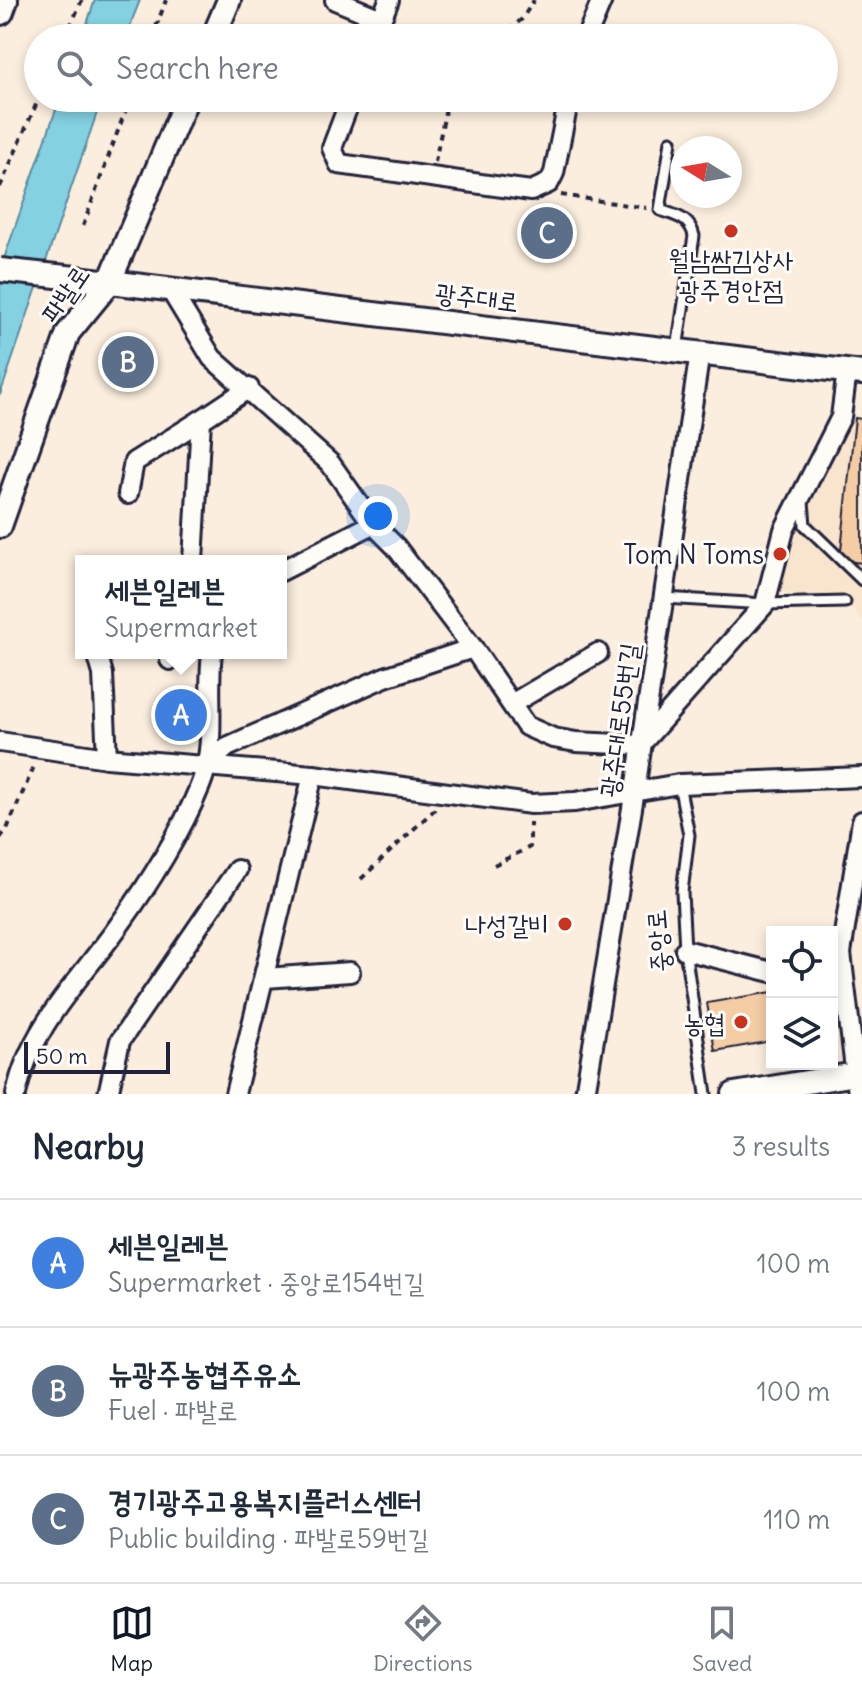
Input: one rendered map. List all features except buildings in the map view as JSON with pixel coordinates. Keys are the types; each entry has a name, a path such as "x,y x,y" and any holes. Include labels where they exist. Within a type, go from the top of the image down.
{"main road":[{"path":"0,11 4,0"}],"street":[{"path":"219,24 229,0"},
{"path":"335,0 381,19"},
{"path":"379,24 389,0"},
{"path":"592,24 602,0"},
{"name":"파발로","path":"0,526 68,333 109,283 181,112"},
{"path":"346,112 332,148 339,164 531,191 541,189 554,173 566,112"},
{"name":"광주대로","path":"0,270 854,372"},
{"path":"170,289 212,358 330,463 373,524 396,547 473,648 526,726 545,735 576,742 640,745 765,604 784,530 803,487 841,417 854,372"},
{"name":"광주대로55번길","path":"585,1094 635,790 700,352"},
{"path":"128,494 134,462 249,388"},
{"path":"193,555 201,420"},
{"path":"287,568 373,524"},
{"path":"208,764 227,747 371,683 473,648"},
{"path":"513,703 598,653"},
{"path":"98,659 104,686 107,758"},
{"path":"16,1094 34,1040 143,890 199,789 208,764 212,659"},
{"path":"0,742 107,758 313,775 531,804 575,802 679,784 862,777"},
{"path":"235,1094 313,775"},
{"path":"734,1094 859,1081 838,1001 841,953 862,821"},
{"path":"108,1094 120,1041 237,870"},
{"path":"685,950 766,970"},
{"path":"265,978 350,972"}],"lane":[{"path":"670,147 660,210 684,218 692,226 694,236 677,349"},
{"path":"803,487 805,525 862,580"},
{"path":"664,598 765,604 845,602"},
{"name":"중앙로","path":"679,784 689,835 682,892 685,950 706,1094"}],"path":[{"path":"71,24 82,0"},
{"path":"157,24 166,0"},
{"path":"516,24 534,0"},
{"path":"381,19 394,24"},
{"path":"0,187 33,112"},
{"path":"83,226 125,112"},
{"path":"432,179 445,112"},
{"path":"531,191 660,210"},
{"path":"0,838 7,829 41,749"},
{"path":"361,879 427,816 456,793"},
{"path":"494,865 530,847 531,804"}],"shaded area":[{"path":"855,418 862,419 862,623 855,610 780,591 780,555 788,531"}],"water":[{"path":"95,0 140,0 131,24 87,24"},
{"path":"55,112 97,112 0,395 0,270"}],"place":[{"name":"월남쌈김상사 광주경안점","path":"731,231"},
{"name":"경기광주고용복지플러스센터","path":"547,233"},
{"name":"뉴광주농협주유소","path":"128,362"},
{"name":"Tom N Toms","path":"780,554"},
{"name":"세븐일레븐","path":"181,715"},
{"name":"나성갈비","path":"565,924"},
{"name":"농협","path":"741,1022"}]}
